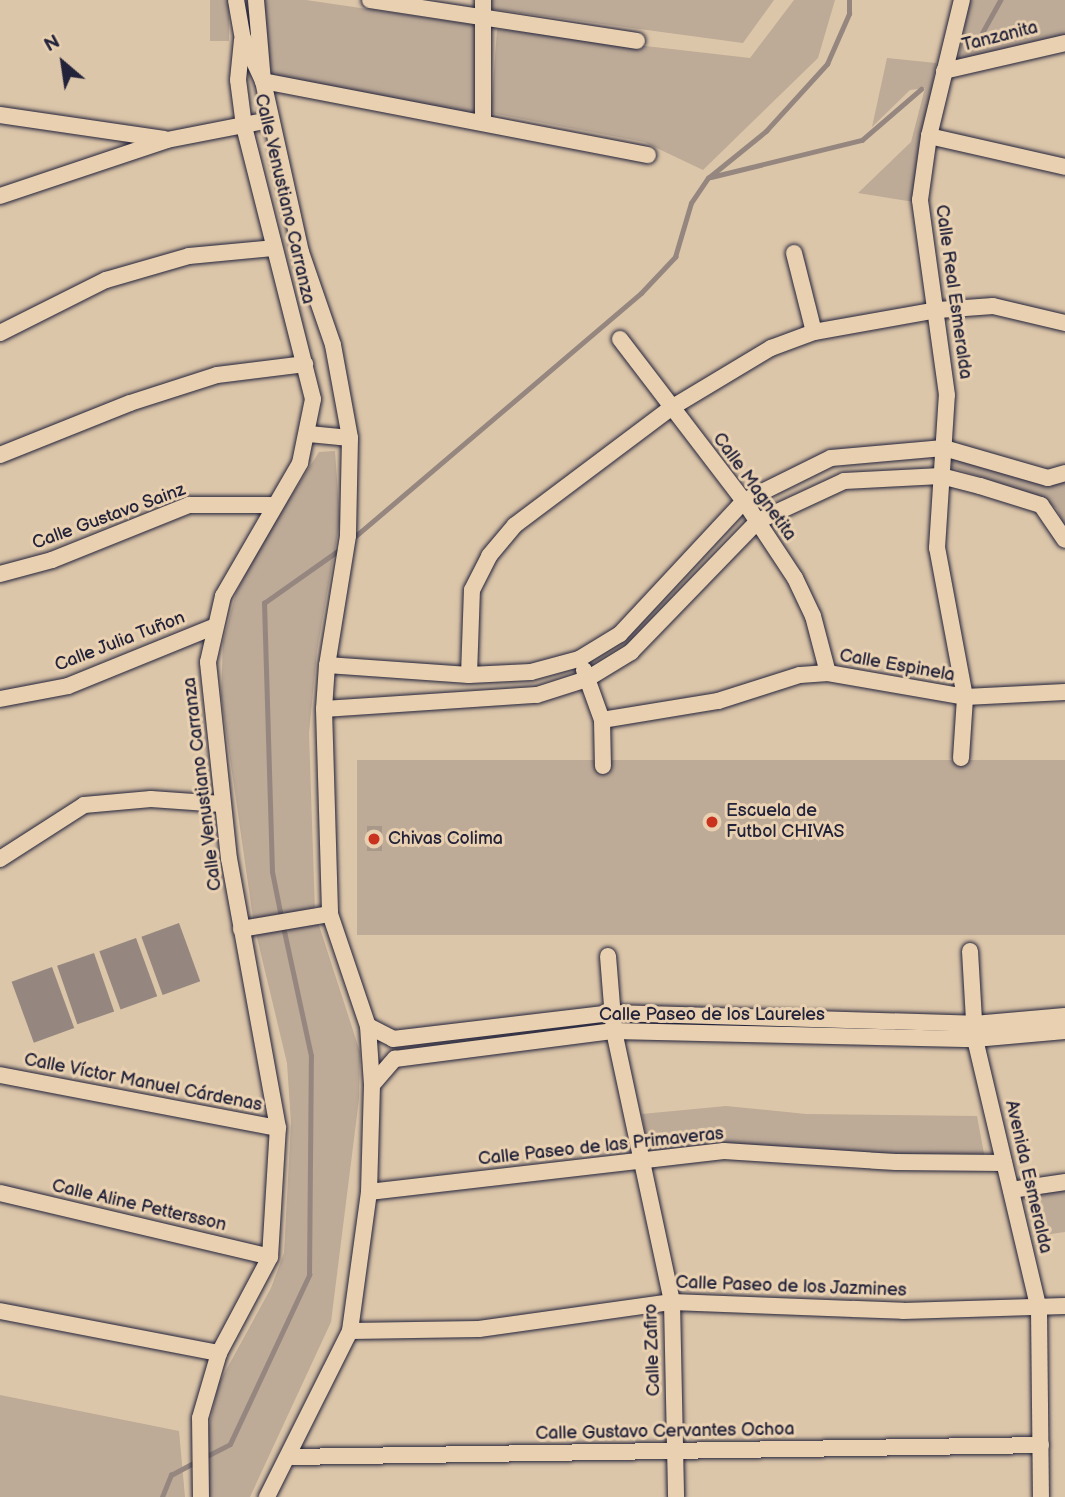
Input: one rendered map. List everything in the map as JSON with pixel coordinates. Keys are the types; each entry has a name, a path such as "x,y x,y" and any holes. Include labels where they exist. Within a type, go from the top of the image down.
{"street":[{"name":"Calle Venustiano Carranza","path":"236,0 243,38 263,81 301,252 332,345 351,438 348,536 327,665 324,709 330,914 368,1026 372,1085 369,1192 350,1331 267,1497"},
{"path":"256,0 263,81 648,155"},
{"path":"370,0 637,41"},
{"path":"483,0 483,123"},
{"name":"Calle Real Esmeralda","path":"961,758 965,697 937,548 947,396 938,310 920,200 929,136 962,0"},
{"name":"Calle Venustiano Carranza","path":"201,1497 200,1418 219,1353 270,1257 278,1128 222,804 208,685 213,627 237,565 300,463 309,434 313,399 244,126 238,80 243,38"},
{"name":"Tanzanita","path":"944,71 1065,43"},
{"path":"0,115 167,139"},
{"path":"0,195 167,139 270,120"},
{"path":"929,136 1065,167"},
{"path":"0,333 106,280 189,256 273,248"},
{"path":"794,253 814,332"},
{"path":"469,675 472,590 489,556 515,525 671,408 771,348 814,332 938,310 993,306 1065,323"},
{"name":"Calle Magnetita","path":"620,339 758,521 813,616 828,673"},
{"path":"0,455 130,403 217,375 305,364"},
{"path":"309,434 351,438"},
{"path":"327,665 469,675 531,672 579,659 620,634 744,501 831,458 944,447 1048,478 1065,473"},
{"path":"324,709 537,695 587,679 631,652 758,521 844,481 941,476 1041,505 1065,540"},
{"name":"Calle Gustavo Sainz","path":"0,574 52,560 189,505 273,505"},
{"name":"Calle Julia Tuñon","path":"0,699 68,686 213,627"},
{"path":"579,659 602,720 603,766"},
{"name":"Calle Espinela","path":"602,720 718,701 800,675 828,673 965,697 1065,692"},
{"path":"0,859 84,805 151,799 222,804"},
{"path":"242,929 330,914"},
{"name":"Avenida Esmeralda","path":"970,951 974,1031 1039,1309 1041,1497"},
{"name":"Calle Zafiro","path":"608,956 614,1031 672,1302 676,1497"},
{"name":"Calle Paseo de los Laureles","path":"368,1026 393,1039 612,1013 974,1031 1065,1016"},
{"name":"Calle Paseo de los Laureles","path":"372,1085 395,1059 614,1031 1065,1031"},
{"name":"Calle Víctor Manuel Cárdenas","path":"0,1075 278,1128"},
{"name":"Calle Paseo de las Primaveras","path":"369,1192 724,1151 896,1162 1004,1163"},
{"path":"1011,1190 1065,1182"},
{"name":"Calle Aline Pettersson","path":"0,1193 270,1257"},
{"name":"Calle Paseo de los Jazmines","path":"350,1331 479,1329 672,1302 903,1311 1039,1309 1065,1306"},
{"path":"0,1311 219,1353"},
{"name":"Calle Gustavo Cervantes Ochoa","path":"289,1457 1041,1445"}],"shaded area":[{"path":"210,0 229,0 229,41 210,41"},
{"path":"264,0 306,0 476,25 477,114 271,75"},
{"path":"491,0 774,0 743,43 491,9"},
{"path":"794,0 835,0 818,58 703,170 644,142 491,113 497,29 750,58"},
{"path":"970,0 1065,0 1065,40 958,61"},
{"path":"887,58 936,63 914,202 858,193 911,142 925,88 910,90 872,127"},
{"path":"335,451 340,520 317,651 309,733 315,913 360,1052 359,1099 331,1322 250,1497 209,1497 207,1434 219,1383 271,1288 284,1253 291,1123 287,1063 254,925 221,696 223,642 236,593 263,541 319,452"},
{"path":"954,455 1065,479 1065,528 1057,509 1041,497 951,467"},
{"name":"Escuela de Futbol CHIVAS","path":"357,760 1065,760 1065,935 357,935"},
{"path":"179,923 200,981 163,995 141,937"},
{"path":"136,938 157,996 121,1010 99,951"},
{"path":"94,953 114,1012 77,1024 57,966"},
{"path":"52,967 74,1028 34,1043 12,982"},
{"path":"726,1106 806,1114 977,1116 985,1159 648,1153 642,1114"},
{"path":"1065,1188 1065,1232 1037,1236 1027,1192"},
{"path":"0,1395 179,1431 185,1497 0,1497"}],"building":[{"name":"Chivas Colima","path":"367,826 382,826 382,851 367,851"}],"waterway":[{"path":"351,540 641,293 675,257 691,203 708,178 766,131 827,64 849,14 849,0"},
{"path":"982,33 1000,0"},
{"path":"711,177 862,140 921,89"},
{"path":"281,917 272,872 264,603 342,548"},
{"path":"203,1458 230,1444 309,1275 311,1056 283,926"},
{"path":"162,1497 171,1475 195,1462"}],"place":[{"name":"Escuela de Futbol CHIVAS","path":"712,822"},
{"name":"Chivas Colima","path":"374,839"}]}
